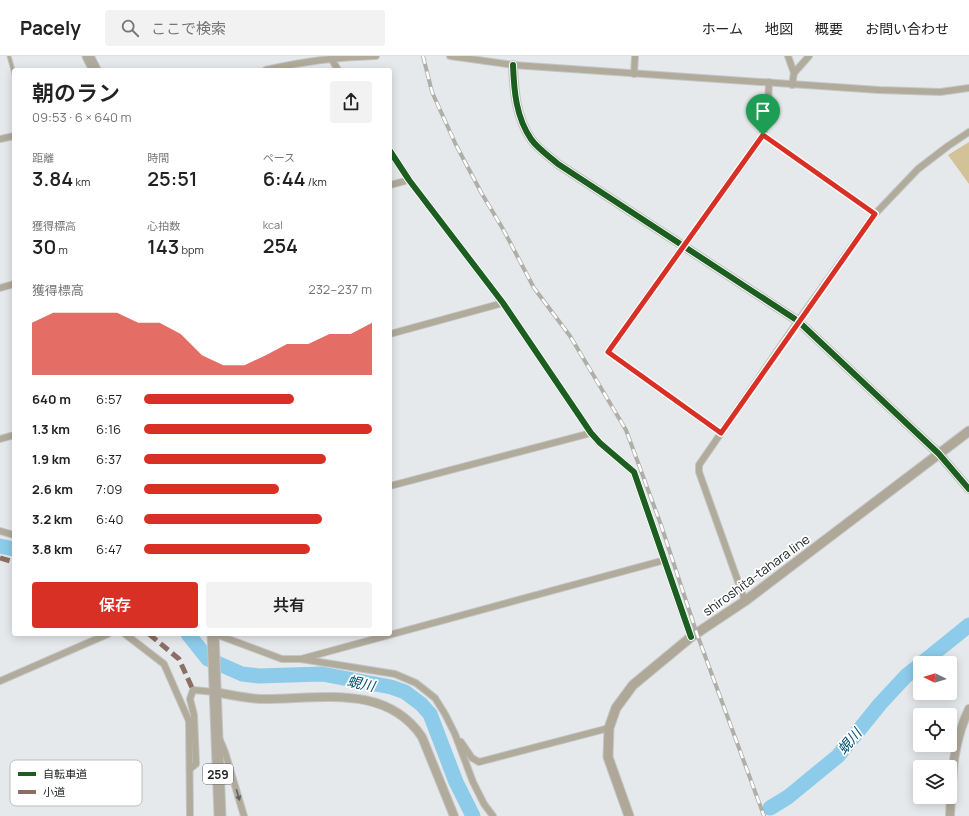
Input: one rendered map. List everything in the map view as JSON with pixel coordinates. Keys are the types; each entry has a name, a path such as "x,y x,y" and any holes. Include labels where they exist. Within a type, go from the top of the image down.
{"highway":[{"path":"88,56 94,68"},
{"name":"259","path":"214,636 220,816"}],"main road":[{"name":"shiroshita-tahara line","path":"629,816 608,757 609,728 616,708 633,685 691,637 745,600 969,431"}],"street":[{"path":"274,68 314,58 376,56"},
{"path":"450,56 513,65 769,82 792,85 940,92 969,88"},
{"path":"634,74 635,56"},
{"path":"788,56 794,73 792,85"},
{"path":"794,73 809,56"},
{"path":"331,58 337,68"},
{"path":"513,65 515,96 522,121 531,139 538,148 558,164 798,321 939,454 969,489"},
{"path":"721,433 608,352 763,135 768,106 769,82"},
{"path":"745,600 699,472 699,465 798,321 875,214 918,169 969,132"},
{"path":"763,135 875,214"},
{"path":"0,139 12,136"},
{"path":"392,154 409,180 503,303 591,432 600,443 634,472 691,637"},
{"path":"392,184 409,180"},
{"path":"0,288 12,285"},
{"path":"392,333 503,303"},
{"path":"392,485 591,432"},
{"path":"0,439 12,436"},
{"path":"0,531 12,534"},
{"path":"392,634 664,560"},
{"path":"0,681 103,636"},
{"path":"128,636 164,664 189,721 190,816"},
{"path":"214,636 282,659 301,659 395,674 416,683 435,698 455,734 472,758 479,762 609,728"},
{"path":"301,659 385,636"},
{"path":"190,769 196,764 194,715 190,699 193,690 215,692 236,697 345,697 388,706 403,715 414,725 422,737 454,816"},
{"path":"950,816 952,767 956,743 969,709"},
{"path":"216,732 225,752 244,816"},
{"path":"455,734 473,782 484,804 493,816"}],"lane":[{"path":"9,56 12,68"}],"shaded area":[{"path":"969,142 969,184 948,155"}],"waterway":[{"name":"蜆川","path":"0,546 12,549"},
{"name":"蜆川","path":"931,656 969,625"},
{"name":"蜆川","path":"190,636 208,659 242,674 259,676 322,674 391,687 405,692 421,704 430,714 456,782 473,816"},
{"name":"蜆川","path":"770,808 788,797 838,756 880,704 913,670"}],"railway":[{"path":"423,56 432,92 456,145 482,194 503,229 534,288 570,336 626,430 661,525 697,634 764,816"}],"marked path":[{"path":"0,558 12,561"},
{"path":"151,636 179,659 193,690"}],"cycle path":[{"path":"513,65 515,94 519,113 526,131 540,149 558,164 798,321 939,454 969,489"},
{"path":"392,154 409,180 503,303 591,433 600,443 634,472 691,637"}],"route":[{"path":"763,135 875,214 798,321 721,433 608,352 763,135"}]}
